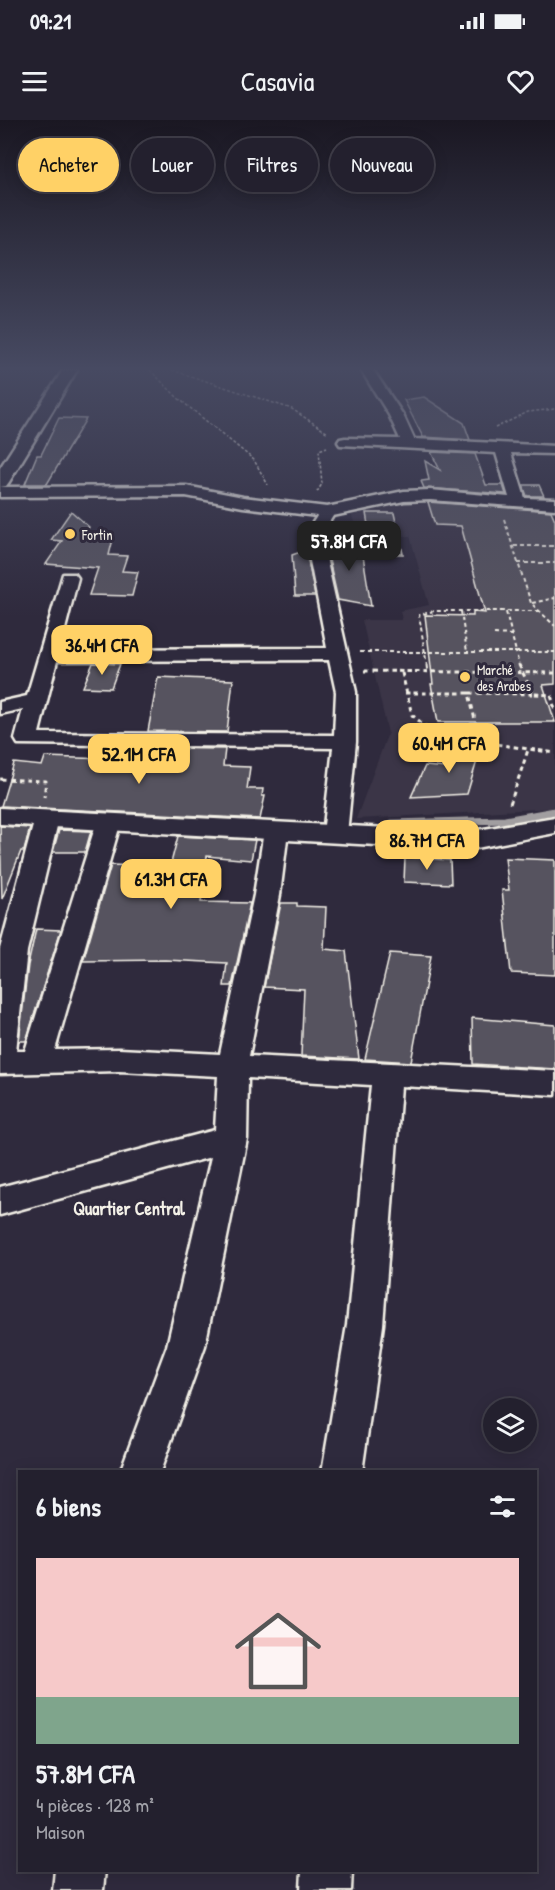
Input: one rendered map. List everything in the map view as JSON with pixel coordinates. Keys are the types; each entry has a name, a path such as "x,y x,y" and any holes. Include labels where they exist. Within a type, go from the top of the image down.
{"main road":[{"path":"0,482 18,453"},
{"path":"0,816 466,841 555,825"}],"street":[{"path":"504,453 518,503"},
{"path":"0,492 186,491 243,502 327,512 404,496 430,495 555,504"},
{"path":"327,512 312,535 346,692 345,742 335,834"},
{"path":"69,578 26,739 345,742"},
{"path":"49,655 339,659"},
{"path":"0,708 37,700"},
{"path":"0,1058 13,951 44,818"},
{"path":"37,1062 110,821"},
{"path":"141,1470 186,1346 231,1139 234,1065 267,895 276,831"},
{"path":"0,1063 119,1060 555,1083"},
{"path":"342,1470 365,1324 387,1074"},
{"path":"0,1201 231,1139"},
{"path":"78,1890 80,1872"},
{"path":"326,1890 327,1872"}],"path":[{"path":"246,453 255,460 267,485 295,508 308,503 322,484 319,453"},
{"path":"497,501 514,546 523,583 531,603 555,626"},
{"path":"514,546 555,546"},
{"path":"519,562 555,563"},
{"path":"531,603 555,598"},
{"path":"428,673 419,615 434,611 540,611"},
{"path":"461,611 467,652"},
{"path":"506,612 521,673 533,694"},
{"path":"494,634 512,635"},
{"path":"339,659 424,653 555,652"},
{"path":"339,659 402,673 555,673"},
{"path":"402,673 412,715 436,735 555,753"},
{"path":"405,693 551,696 555,710"},
{"path":"469,693 480,743"},
{"path":"510,804 528,750"},
{"path":"0,779 46,781 44,818"}],"shaded area":[{"name":"Marché des Arabes","path":"415,499 555,506 555,808 356,819 388,733 362,620 402,620 400,611 429,605 410,536 358,535 352,516 390,503"}],"building":[{"path":"42,453 66,453 47,484 25,484 37,455"},
{"path":"431,453 475,454 486,485 503,485 506,494 424,488 421,481 429,480 425,461 440,470"},
{"path":"523,485 539,485 544,496 527,496"},
{"path":"428,502 551,511 555,520 555,684 543,685 555,722 438,722 431,684 433,684 425,615 473,616 473,612 485,613 461,526 435,525"},
{"path":"71,511 89,527 84,534 114,535 109,555 127,556 122,571 138,572 132,596 89,595 98,568 46,564 62,541 51,540"},
{"path":"366,513 394,513 403,554 373,554"},
{"path":"360,537 371,606 338,600 325,542 345,543"},
{"path":"306,550 315,596 295,596 292,555"},
{"path":"93,663 120,664 111,688 83,687"},
{"path":"158,677 233,680 227,732 148,731"},
{"path":"441,743 480,751 467,794 411,797 425,766 446,768"},
{"path":"145,748 225,749 223,766 250,767 247,789 263,789 262,796 265,796 260,819 1,806 14,763 42,766 45,757 108,759 111,752 144,752"},
{"path":"0,826 30,828 24,851 21,851 2,899"},
{"path":"59,830 91,831 85,852 53,852"},
{"path":"178,836 255,840 251,860 207,856 201,902 250,903 232,986 224,986 227,963 165,960 83,961 111,865 170,867"},
{"path":"405,857 450,860 451,884 404,882"},
{"path":"505,858 555,860 555,975 511,973 502,890 509,890"},
{"path":"281,903 326,907 324,949 346,951 359,1059 301,1056 304,989 264,987"},
{"path":"36,929 61,930 26,1041 19,1041 28,965"},
{"path":"390,953 431,956 411,1062 365,1059"},
{"path":"472,1018 555,1025 555,1069 473,1064"}],"waterway":[{"path":"392,823 505,820 555,811"}],"place":[{"name":"Fortin","path":"70,534"},
{"name":"Marché des Arabes","path":"465,677"}],"district":[{"name":"Quartier Central","path":"129,1208"}]}
